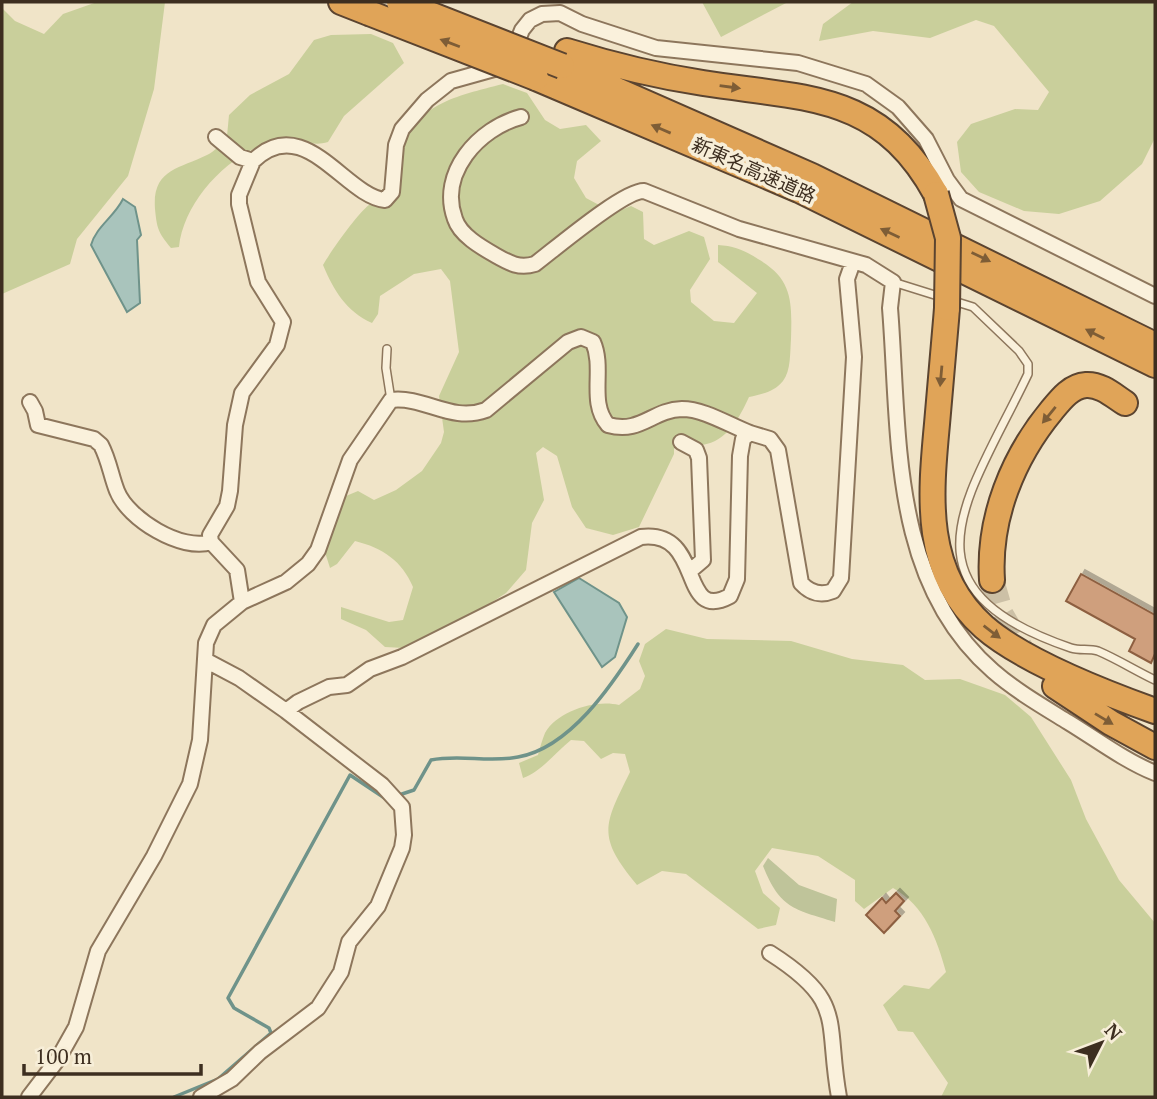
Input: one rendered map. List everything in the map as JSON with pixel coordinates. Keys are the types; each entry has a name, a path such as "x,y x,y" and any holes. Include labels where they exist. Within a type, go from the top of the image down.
{"highway":[{"name":"新東名高速道路","path":"341,2 536,78 799,190 1155,365"},
{"name":"新東名高速道路","path":"399,2 565,59 812,176 1155,345"},
{"path":"422,2 565,59 811,98 845,108 877,124 903,146 920,167 936,194 948,238 947,308 930,494 933,537 946,576 975,618 1013,647 1155,711"},
{"path":"992,580 993,541 1002,505 1023,452 1044,420 1063,397 1085,385 1099,387 1125,403"},
{"path":"1055,686 1155,747"}],"street":[{"path":"242,602 236,570 211,542 210,535 227,506 235,425 242,393 277,345 283,329 283,322 258,282 239,204 239,195 253,161 271,149 292,147 312,152 364,193 385,201 391,192 396,145 402,129 427,100 451,81 494,69 512,55 522,30 530,20 542,14 560,13 582,24 656,48 798,63 833,71 866,84 898,107 926,139 947,180 961,199 1155,296"},
{"path":"521,117 498,124 464,156 454,177 451,199 455,221 464,233 512,265 525,267 536,264 637,190 739,229 853,261 874,269 893,282 890,308 905,497 913,540 924,574 941,609 960,637 992,671 1024,695 1155,773"},
{"path":"216,137 240,157 253,161"},
{"path":"29,1097 58,1059 76,1027 84,1009 98,951 154,856 190,784 200,740 206,643 214,625 242,602 286,582 307,564 318,550 350,460 391,400 417,403 463,416 477,414 486,410 568,342 581,337 593,342 599,356 598,406 600,415 608,425 634,428 664,412 682,409 770,439 778,450 801,583 807,589 820,594 833,591 841,578 854,357 847,279 853,261"},
{"path":"30,402 38,425 94,439 101,445 124,503 160,532 185,545 198,546 211,542"},
{"path":"286,711 329,687 347,685 370,669 402,657 636,539 655,537 670,542 679,550 690,571 694,588 705,599 718,601 734,592 737,579 740,456 743,439 750,433"},
{"path":"681,442 696,450 699,458 703,560 690,571"},
{"path":"201,1097 232,1079 260,1052 318,1008 341,972 349,942 378,906 402,848 402,807 394,797 286,711 239,678 205,660"},
{"path":"769,953 814,988 827,1006 839,1097"}],"lane":[{"path":"893,282 973,307 1019,351 1028,364 1028,374 969,498 958,530 960,562 972,590 988,607 1011,620 1073,649 1094,650 1155,680"},
{"path":"387,349 386,368 391,400"}],"green space":[{"path":"97,2 165,2 154,89 128,176 77,239 70,264 2,294 2,8 15,21 44,34 63,14"},
{"path":"702,2 788,2 721,37"},
{"path":"853,2 1155,2 1155,138 1142,164 1100,201 1059,214 1024,211 979,192 961,172 957,142 971,124 1015,109 1038,110 1049,92 994,26 976,20 930,38 873,31 819,41 823,24"},
{"path":"371,34 393,43 404,63 344,116 328,142 315,144 286,138 249,151 232,162 202,192 183,228 179,247 171,248 159,230 155,209 155,196 163,178 169,172 216,149 227,136 229,115 250,95 289,74 314,40 331,35"},
{"path":"503,84 527,93 545,120 560,129 586,125 601,141 577,161 574,178 586,198 614,213 631,206 643,212 644,239 654,245 689,231 704,237 710,259 690,290 691,302 714,321 734,323 757,293 718,262 718,245 734,247 770,267 784,283 790,303 789,367 786,377 776,388 749,397 732,427 719,439 699,445 674,438 674,454 639,527 613,535 586,528 572,507 557,456 543,447 536,453 544,500 532,523 526,570 506,593 466,619 404,648 385,647 366,630 341,619 341,607 389,622 403,620 413,587 408,578 390,557 365,544 355,541 337,564 330,568 324,549 346,496 358,491 374,500 396,490 422,471 441,443 444,432 439,396 459,352 450,281 441,269 414,274 380,296 378,314 372,323 355,313 342,299 323,265 358,216 386,192 397,156 414,124 453,98"},
{"path":"666,629 707,639 791,641 852,659 903,665 925,680 960,679 1005,695 1031,717 1071,780 1086,819 1119,880 1155,923 1155,1097 941,1097 948,1083 913,1032 898,1031 883,1005 904,985 929,989 946,972 928,924 904,895 893,888 864,909 855,901 855,880 818,856 772,848 755,871 763,893 780,908 776,925 758,929 686,874 662,871 637,885 624,868 615,854 608,830 614,805 630,772 625,754 613,753 601,759 584,741 571,740 542,767 523,778 519,763 538,755 545,733 558,719 589,705 619,705 640,689 645,676 639,661 645,644"},
{"path":"768,858 799,885 837,899 835,922 798,910 782,899 763,866"}],"water":[{"path":"123,199 135,207 141,235 137,240 140,303 127,312 91,245"},
{"path":"579,578 619,603 627,617 615,657 602,667 554,592"}],"building":[{"path":"1081,574 1155,615 1155,654 1151,663 1129,651 1135,639 1066,601"},
{"path":"896,893 904,901 895,911 900,916 884,933 866,915 882,898 886,903"}],"waterway":[{"path":"396,796 414,790 431,760 518,757 555,741 588,712 616,678 638,644"},
{"path":"174,1097 218,1079 271,1033 269,1028 234,1008 228,998 350,775 386,799"}],"tunnel":[{"path":"992,580 1002,615 1027,658"}]}
